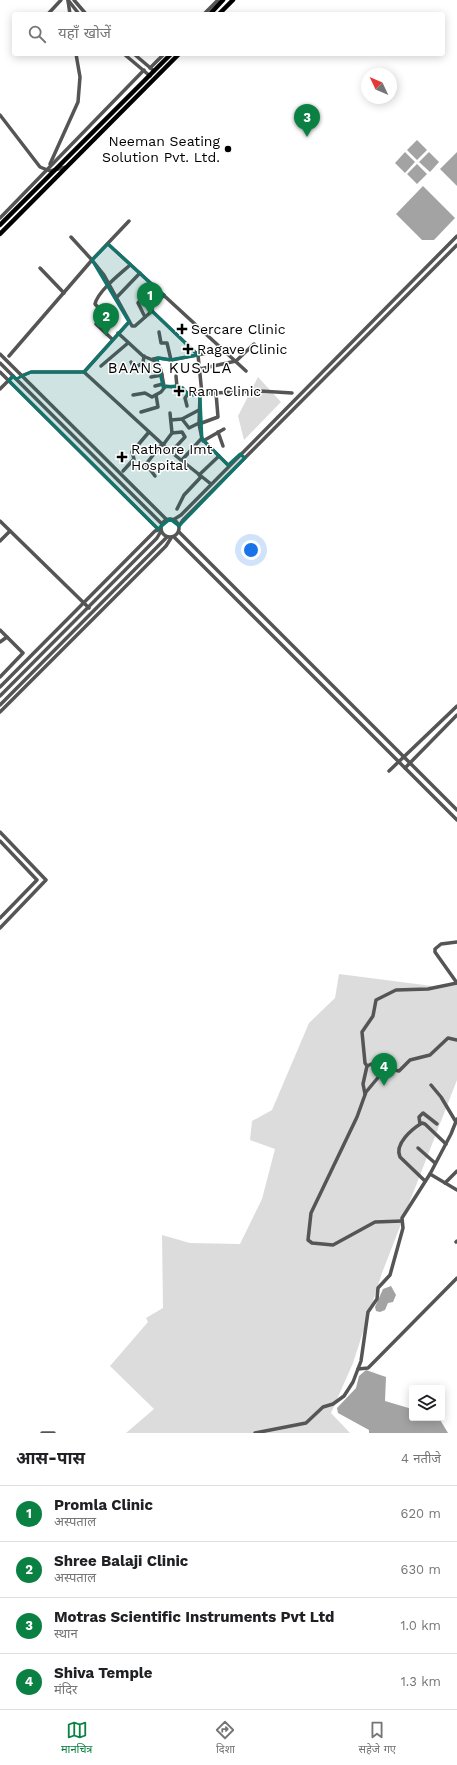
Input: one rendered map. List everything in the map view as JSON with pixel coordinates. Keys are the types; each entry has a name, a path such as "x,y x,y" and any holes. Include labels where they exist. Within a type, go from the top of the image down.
{"main road":[{"path":"221,12 233,0"},
{"path":"212,12 220,1 225,8"},
{"path":"0,234 67,167 73,157 150,76 152,70 169,56"},
{"path":"0,225 57,169 73,157 177,56"}],"street":[{"path":"50,12 61,0"},
{"path":"68,0 70,12"},
{"path":"68,0 77,12"},
{"path":"74,0 84,12"},
{"path":"206,12 220,1"},
{"path":"47,170 78,102 80,77 76,56"},
{"path":"126,56 150,76"},
{"path":"136,56 152,70 162,56"},
{"path":"0,218 81,133 144,70"},
{"path":"0,116 38,165 47,170 67,167"},
{"path":"9,356 92,260 129,221"},
{"path":"0,354 167,520 173,520 211,484 228,465 457,236"},
{"path":"71,237 92,260 109,285 129,322 134,327 152,311 152,308 164,296"},
{"path":"108,244 246,371"},
{"path":"457,245 179,526 179,532 457,810"},
{"path":"100,318 104,314 95,304 96,301 109,285 130,265"},
{"path":"40,268 64,293"},
{"path":"116,298 140,274"},
{"path":"145,317 138,303 153,286"},
{"path":"152,311 198,355 201,394 199,423 202,439 228,465"},
{"path":"84,372 112,339 129,322"},
{"path":"96,324 112,339"},
{"path":"159,332 162,343 166,343 171,360"},
{"path":"118,333 144,356 153,359 159,358 171,360 218,351"},
{"path":"101,366 128,343"},
{"path":"200,369 236,361 254,344"},
{"path":"131,362 134,368 143,363 144,356"},
{"path":"153,359 161,370 164,386"},
{"path":"0,363 160,528"},
{"path":"0,372 171,537 457,820"},
{"path":"17,380 21,376 31,372 84,372 171,452 211,484"},
{"path":"151,377 162,375"},
{"path":"0,390 13,376"},
{"path":"176,376 177,387"},
{"path":"155,386 183,388 188,394"},
{"path":"133,394 145,393 151,397 156,395 164,386"},
{"path":"188,394 260,391 292,393"},
{"path":"182,419 189,428 218,417 216,393"},
{"path":"187,406 185,398 188,394"},
{"path":"141,412 158,407 156,395"},
{"path":"171,420 182,419 199,410"},
{"path":"155,476 146,464 172,433 170,412"},
{"path":"182,461 202,439 224,429"},
{"path":"123,471 134,459 132,452 150,432"},
{"path":"171,452 185,437 181,432 172,433"},
{"path":"218,432 223,446"},
{"path":"240,454 245,458"},
{"path":"177,509 184,495 219,456"},
{"path":"0,687 167,520"},
{"path":"173,520 179,526"},
{"path":"0,521 93,612"},
{"path":"0,696 157,538 160,528"},
{"path":"0,541 10,531"},
{"path":"0,705 93,612 171,537 179,532"},
{"path":"0,712 166,546 171,537"},
{"path":"0,630 23,653 0,677"},
{"path":"0,642 7,636"},
{"path":"389,771 457,706"},
{"path":"405,768 457,715"},
{"path":"438,725 443,730"},
{"path":"0,832 45,877 45,882"},
{"path":"0,841 37,880 45,882"},
{"path":"0,918 37,880"},
{"path":"0,928 45,882"},
{"path":"365,1094 363,1084 367,1066 365,1062 362,1032 373,1016 374,1004 376,1000 396,990 428,989 457,983 435,952 435,949 441,944 457,942"},
{"path":"367,1066 375,1062 386,1068 399,1071 410,1060 430,1055 448,1038 457,1040"},
{"path":"386,1068 365,1094 357,1117 310,1213 308,1240 333,1245 375,1222 402,1221"},
{"path":"255,1433 308,1422 323,1407 333,1404 344,1396 353,1382 364,1349 368,1312 377,1299 378,1288 390,1275 403,1228 402,1221 430,1174 456,1123 441,1097 431,1085"},
{"path":"420,1124 419,1117 423,1113 437,1124"},
{"path":"425,1182 399,1154 400,1147 411,1131 420,1124 425,1124 446,1144"},
{"path":"418,1148 435,1163"},
{"path":"445,1183 457,1171"},
{"path":"430,1174 457,1190"},
{"path":"358,1370 368,1368 457,1278"},
{"path":"42,1433 54,1433"}],"highlighted area":[{"path":"108,244 164,295 150,309 198,355 171,360 157,358 163,387 175,386 183,388 188,395 200,395 202,439 228,465 240,454 245,458 179,526 170,519 158,529 9,381 13,376 16,379 31,372 84,372 129,322 92,260"}],"shaded area":[{"path":"417,140 427,150 417,160 407,150"},
{"path":"405,152 415,162 405,173 395,163"},
{"path":"429,152 439,162 430,172 419,162"},
{"path":"457,152 457,186 440,169"},
{"path":"417,164 427,174 417,184 407,174"},
{"path":"423,186 455,218 434,240 422,240 396,214"},
{"path":"258,377 281,402 244,440 238,416"},
{"path":"339,974 432,986 457,984 457,1080 382,1273 353,1363 331,1413 350,1433 126,1433 154,1409 110,1366 148,1322 146,1318 163,1308 162,1235 190,1243 240,1244 262,1199 275,1149 250,1140 252,1121 272,1110 309,1023 335,998"},
{"path":"391,1286 396,1295 393,1302 388,1303 385,1310 380,1312 376,1311 375,1307 383,1289"},
{"path":"366,1370 386,1377 385,1401 409,1408 409,1421 441,1421 448,1433 369,1433 369,1430 338,1413 337,1408 356,1388 359,1376"}],"place":[{"name":"Motras Scientific Instruments Pvt Ltd","path":"307,137"},
{"name":"Neeman Seating Solution Pvt. Ltd.","path":"228,149"},
{"name":"Promla Clinic","path":"150,315"},
{"name":"Sercare Clinic","path":"182,329"},
{"name":"Shree Balaji Clinic","path":"106,336"},
{"name":"Ragave Clinic","path":"188,349"},
{"name":"Ram Clinic","path":"179,391"},
{"name":"Rathore Imt Hospital","path":"122,457"},
{"name":"Shiva Temple","path":"384,1086"}],"district":[{"name":"BAANS KUSJLA","path":"170,368"}]}
